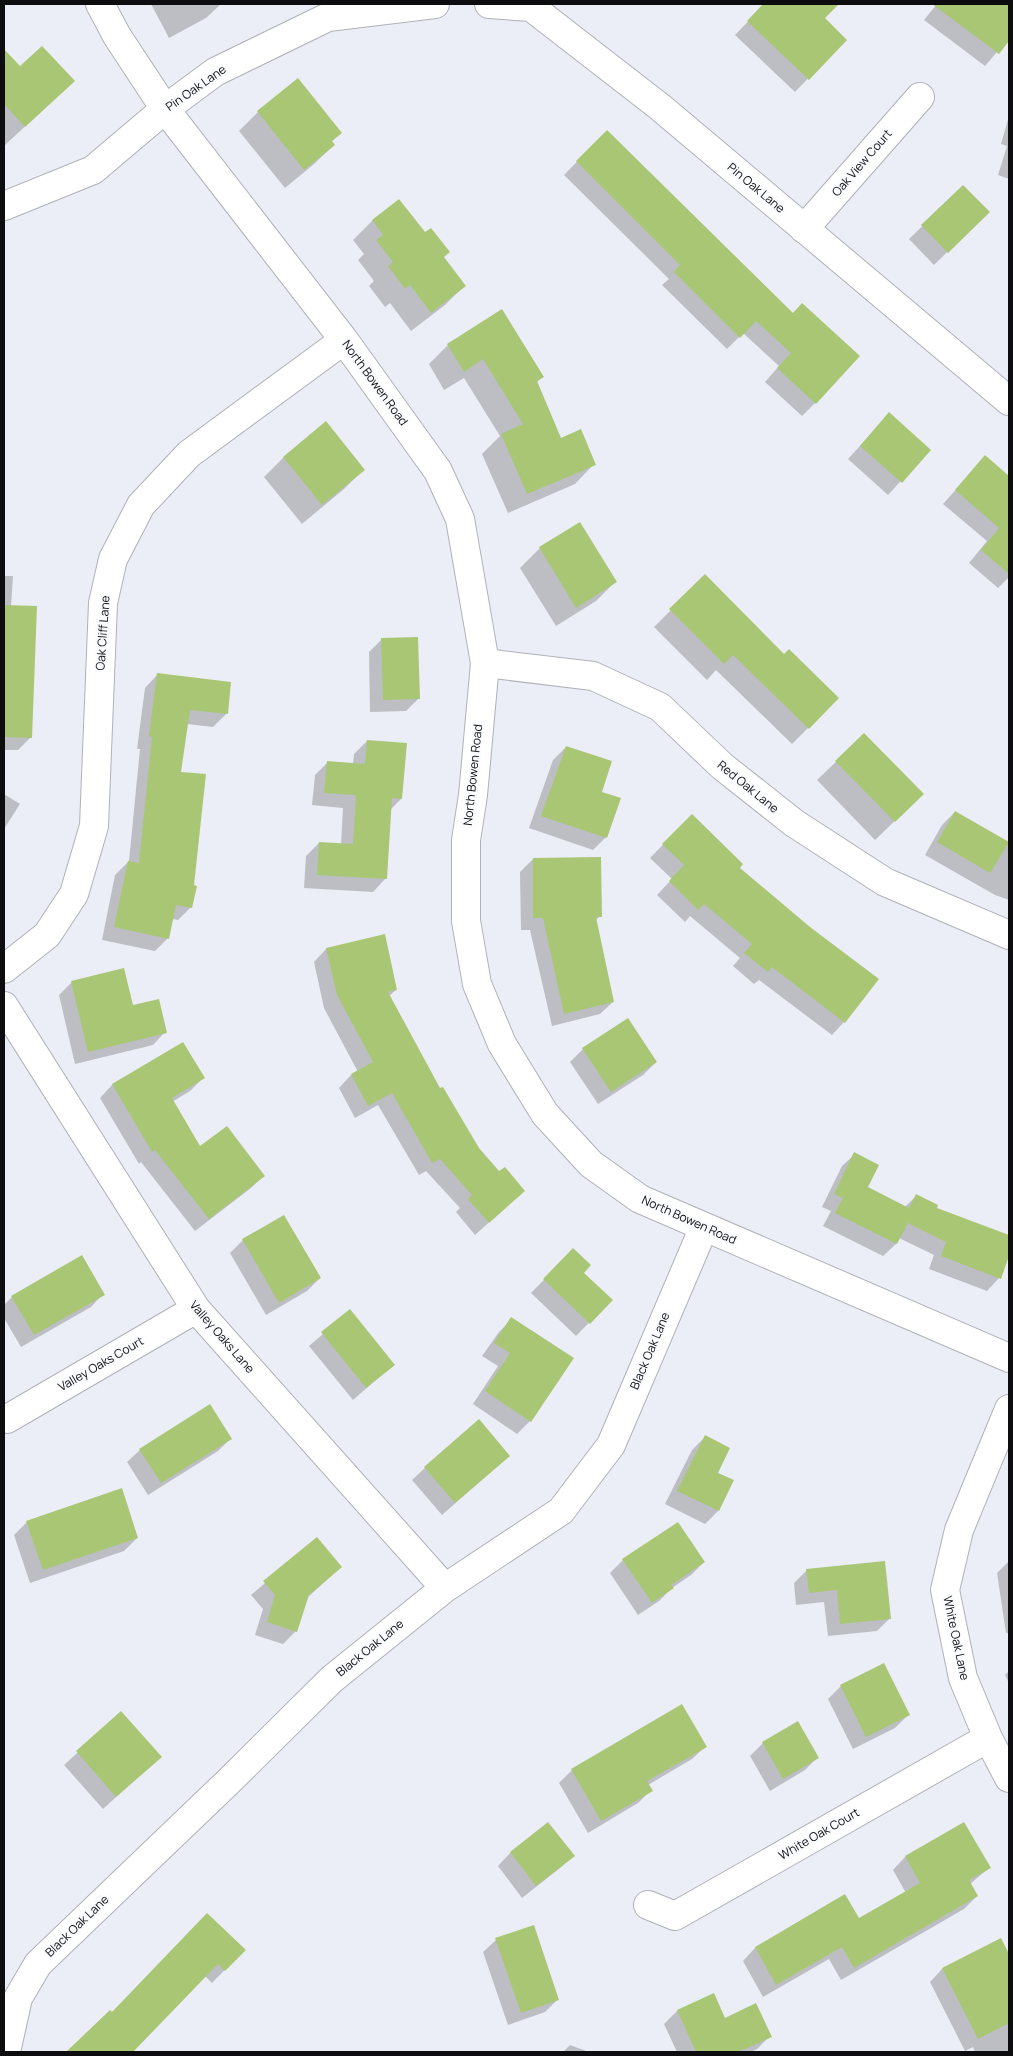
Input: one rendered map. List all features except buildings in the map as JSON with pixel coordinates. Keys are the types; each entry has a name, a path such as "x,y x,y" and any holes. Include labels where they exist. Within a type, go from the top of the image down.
{"street":[{"name":"North Bowen Road","path":"100,4 117,36 165,109 344,340 438,471 460,518 485,663 473,795 466,840 466,921 477,984 502,1044 545,1114 591,1164 640,1199 1009,1358"},
{"name":"Pin Oak Lane","path":"4,206 93,170 165,109 215,72 328,17 435,4"},
{"name":"Pin Oak Lane","path":"489,4 531,5 660,107 1009,401"},
{"name":"Oak View Court","path":"804,229 920,97"},
{"name":"Oak Cliff Lane","path":"4,969 47,936 74,894 94,826 103,603 113,559 141,505 189,454 344,340"},
{"name":"Red Oak Lane","path":"485,663 593,676 660,708 722,766 794,823 885,882 1009,935"},
{"name":"Valley Oaks Lane","path":"4,1006 196,1309 445,1588"},
{"name":"Black Oak Lane","path":"6,2052 18,1998 38,1964 227,1783 332,1679 445,1588 561,1511 611,1445 704,1227"},
{"name":"Valley Oaks Court","path":"7,1419 196,1309"},
{"name":"White Oak Lane","path":"1009,1409 959,1530 946,1590 963,1678 988,1738 1009,1778"},
{"name":"White Oak Court","path":"648,1905 674,1916 988,1738"}]}
